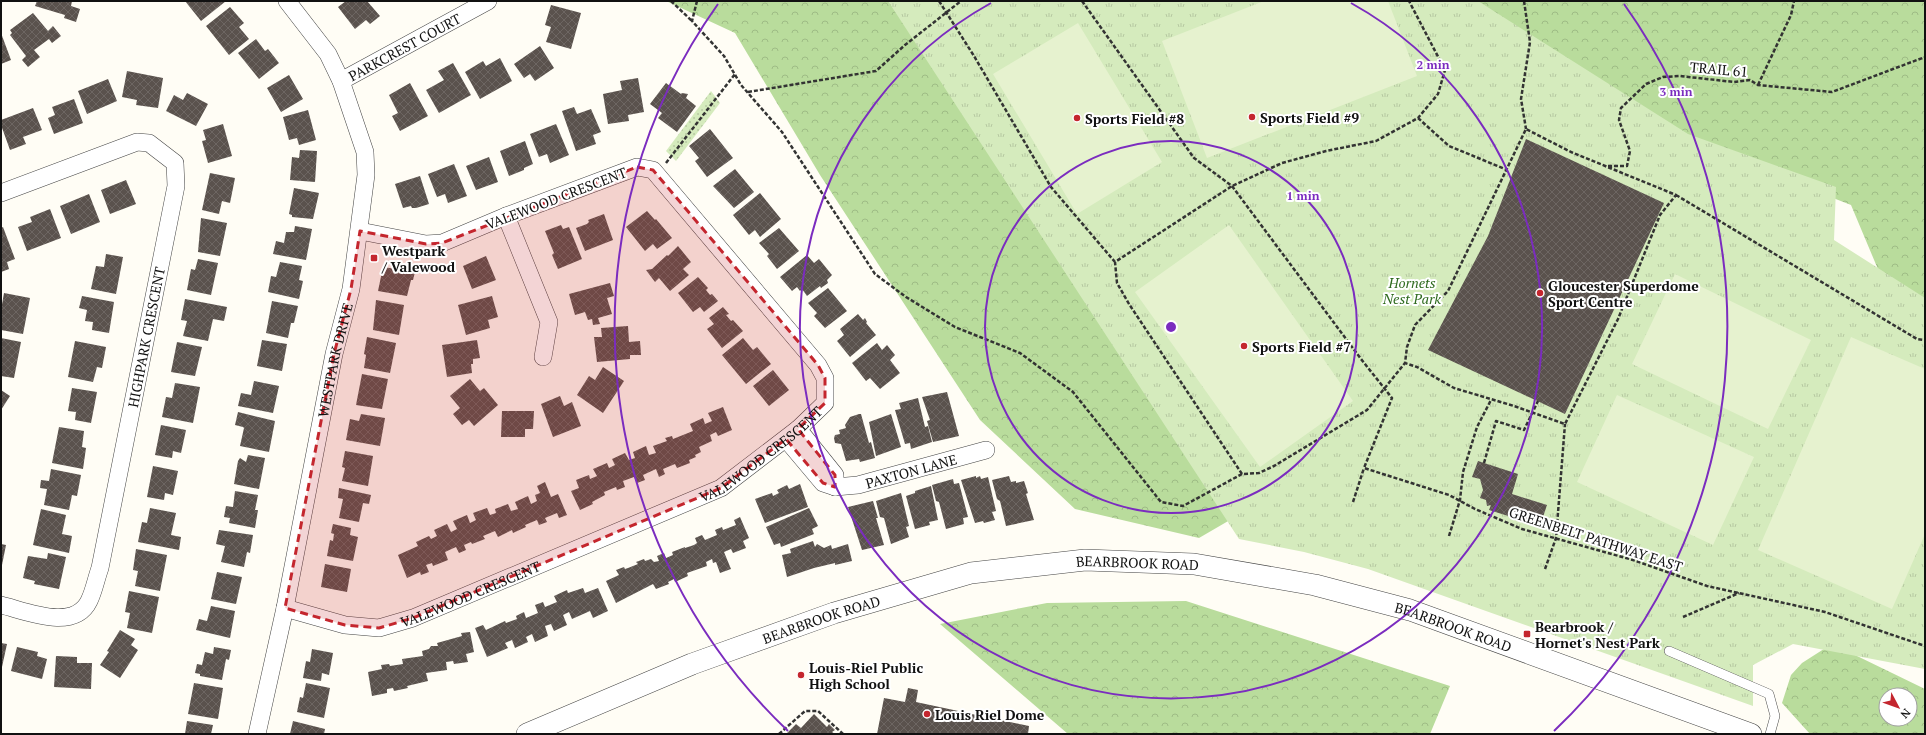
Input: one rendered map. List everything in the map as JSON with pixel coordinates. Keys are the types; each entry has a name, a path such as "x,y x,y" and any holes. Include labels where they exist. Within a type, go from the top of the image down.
{"street":[{"name":"WESTPARK DRIVE","path":"257,734 284,608 334,354 351,289 360,231 366,175 365,152 341,81 328,54 287,1"},
{"name":"PARKCREST COURT","path":"341,81 488,1"},
{"name":"HIGHPARK CRESCENT","path":"1,193 137,142 149,143 175,163 176,186 100,568 89,602 77,615 58,619 1,605"},
{"name":"VALEWOOD CRESCENT","path":"284,608 345,625 379,628 413,618 721,488 792,434 825,403 825,378 818,365 653,170 637,167 506,216 442,243 426,244 360,231"},
{"path":"506,216 549,322 543,357"},
{"name":"PAXTON LANE","path":"792,434 836,475 835,487 858,485 986,450"},
{"name":"BEARBROOK ROAD","path":"527,734 692,664 834,613 971,573 1085,560 1194,564 1315,584 1410,610 1751,734"}],"lane":[{"path":"1669,651 1769,694 1775,716 1770,734"}],"path":[{"path":"671,1 692,21 724,56 747,92 782,132 875,274 906,297 955,327 1020,353 1073,392 1161,502 1183,506 1242,474 1258,473 1274,466 1361,414 1367,410 1383,388 1405,363 1415,325 1448,291 1505,169 1526,129 1521,99 1530,42 1524,1"},
{"path":"692,21 697,1"},
{"path":"939,1 974,56 1051,187 1115,262 1117,283 1129,304 1242,474"},
{"path":"747,92 876,71 904,45 961,1"},
{"path":"1082,1 1194,158 1232,186 1392,398 1364,468 1353,502"},
{"path":"1115,262 1232,186 1282,164 1326,151 1376,141 1418,118 1438,94 1445,70 1409,1"},
{"path":"1758,85 1791,15 1794,1"},
{"name":"TRAIL 61","path":"1606,166 1627,166 1630,151 1619,120 1621,108 1646,84 1663,77 1680,76 1734,82 1750,80 1758,85 1832,92 1925,57"},
{"path":"657,174 735,74"},
{"path":"1418,118 1449,146 1505,169"},
{"path":"1526,129 1571,152 1676,195 1917,338 1925,340"},
{"path":"1545,569 1556,538 1565,424 1618,319 1660,215 1676,195"},
{"path":"1405,363 1417,367 1454,388 1565,424"},
{"path":"1449,536 1460,500 1463,472 1477,427 1491,400"},
{"path":"1484,463 1496,422 1524,430 1538,401"},
{"name":"GREENBELT PATHWAY EAST","path":"1364,468 1434,489 1460,500 1475,509 1522,529 1633,560 1707,586 1825,612 1925,646"},
{"path":"1683,617 1739,593"},
{"path":"779,734 805,711 818,711 843,734"}],"highlighted area":[{"path":"637,167 653,170 818,365 825,378 825,403 798,429 835,475 835,487 823,483 786,439 721,488 413,618 379,628 345,625 285,608 334,354 351,289 360,231 426,244 442,243"}],"green space":[{"path":"666,1 923,1 1254,506 1199,538 1075,509 980,420 820,175 735,33"},
{"name":"Hornets Nest Park","path":"888,1 1478,1 1688,134 1836,187 1834,240 1925,298 1925,669 1793,644 1753,665 1753,706 1368,569 1304,552 1239,539"},
{"name":"Sports Field #9","path":"1264,1 1388,1 1417,76 1207,158 1162,41"},
{"path":"1426,1 1925,1 1925,314 1893,305 1851,205 1723,155"},
{"name":"Sports Field #8","path":"1078,23 1162,162 1077,214 993,74"},
{"path":"711,91 720,103 676,161 666,151"},
{"name":"Sports Field #7","path":"1229,225 1353,401 1260,467 1135,292"},
{"path":"1675,274 1811,340 1768,429 1632,364"},
{"path":"1851,337 1925,369 1925,534 1892,609 1758,550"},
{"path":"1617,395 1754,457 1713,545 1577,482"},
{"path":"1186,601 1450,686 1430,734 1068,734 940,624 1047,603"},
{"path":"1827,647 1855,655 1925,689 1925,734 1810,734 1782,703 1791,675 1802,663"}],"building":[{"path":"37,1 72,1 71,6 80,9 76,22 64,18 65,15 35,6"},
{"path":"185,1 226,1 201,21"},
{"path":"346,1 367,1 380,16 370,24 366,20 355,29 338,7"},
{"path":"551,5 581,13 571,49 546,42 551,27 545,25"},
{"path":"230,7 244,23 239,27 249,39 229,55 206,26"},
{"path":"33,13 48,31 53,26 61,36 52,43 49,39 34,50 40,57 28,67 22,60 26,56 10,35 12,33 10,30"},
{"path":"1,33 11,60 1,64"},
{"path":"256,39 265,51 268,49 279,63 259,79 238,53"},
{"path":"540,46 554,68 535,81 530,74 524,78 514,64"},
{"path":"500,58 512,81 480,99 465,72 483,61 486,66"},
{"path":"453,63 471,95 439,113 426,90 444,80 438,71"},
{"path":"127,71 163,78 158,108 136,105 137,100 122,97"},
{"path":"289,75 303,99 281,112 267,88"},
{"path":"638,78 644,112 628,115 629,121 608,124 603,94 622,90 620,81"},
{"path":"108,79 117,101 87,114 78,91"},
{"path":"410,83 428,116 400,131 392,116 398,113 389,95"},
{"path":"666,83 681,94 688,94 686,98 696,106 677,132 658,118 662,113 650,104"},
{"path":"187,93 208,104 196,126 166,111 174,95 183,100"},
{"path":"74,99 83,123 54,134 48,118 55,115 52,107"},
{"path":"574,107 577,114 591,109 601,132 593,135 596,144 576,151 562,111"},
{"path":"33,108 42,130 23,137 26,144 10,150 1,125 1,120"},
{"path":"308,110 316,140 299,145 297,138 289,140 283,117"},
{"path":"223,124 232,156 208,163 202,141 206,140 203,130"},
{"path":"556,124 569,155 550,163 547,154 539,157 530,134"},
{"path":"710,129 733,158 707,177 695,161 699,158 689,146"},
{"name":"Gloucester Superdome Sport Centre","path":"1526,139 1664,203 1565,414 1428,350 1488,236"},
{"path":"525,141 533,164 524,168 524,170 509,176 500,151"},
{"path":"300,150 317,151 315,182 290,180 292,157 299,158"},
{"path":"489,157 498,182 476,190 466,166"},
{"path":"454,164 467,196 448,203 445,194 437,197 428,174"},
{"path":"735,169 754,192 734,208 713,186"},
{"path":"210,173 235,178 230,203 222,201 219,214 202,210"},
{"path":"420,176 429,204 416,208 412,208 411,206 403,208 395,184"},
{"path":"126,180 136,204 110,214 101,190"},
{"path":"294,188 319,193 313,219 292,217 292,215 289,214"},
{"path":"760,193 781,219 760,237 755,230 749,235 733,215"},
{"path":"89,194 100,222 71,234 60,206"},
{"path":"50,209 61,238 27,251 18,227 32,222 30,217"},
{"path":"647,211 672,238 657,249 653,244 645,251 626,227"},
{"path":"604,214 613,240 585,251 576,228 587,224 589,222 588,220"},
{"path":"201,218 227,223 220,256 198,252"},
{"path":"561,225 563,229 569,227 582,259 558,269 552,255 554,253 545,231"},
{"path":"295,226 312,229 306,260 273,254 276,241 284,243 286,232 294,232"},
{"path":"3,227 15,259 7,262 9,269 1,272 1,228"},
{"path":"779,228 799,251 777,269 767,256 769,254 759,243"},
{"path":"678,246 691,262 683,269 689,275 670,291 659,278 655,282 646,270 652,269"},
{"path":"106,254 123,257 116,294 91,289 96,266 104,267"},
{"path":"807,255 814,263 819,259 832,275 827,280 828,283 821,288 820,286 807,296 802,289 800,291 797,287 792,291 780,277"},
{"path":"486,256 496,280 472,289 463,266"},
{"path":"198,259 218,263 211,295 187,290 191,269 195,270"},
{"path":"280,262 302,266 299,280 303,281 299,299 268,292 271,276 276,277"},
{"path":"397,266 414,270 415,272 413,280 411,280 407,296 378,291 383,267 396,269"},
{"path":"698,277 708,288 706,290 710,295 712,294 718,301 704,312 700,307 693,312 678,293"},
{"path":"610,283 614,296 607,298 612,314 598,318 600,324 593,325 592,319 588,320 585,312 575,315 569,294"},
{"path":"828,288 847,311 825,328 814,316 817,313 808,303"},
{"path":"4,293 30,298 23,334 1,330 1,310"},
{"path":"82,296 114,302 109,333 92,330 93,322 85,321 87,310 79,308"},
{"path":"492,296 498,317 488,320 490,328 466,335 458,305"},
{"path":"185,299 227,307 224,321 213,319 208,341 183,336 187,321 181,320"},
{"path":"376,300 404,305 399,335 373,330"},
{"path":"272,301 298,306 294,323 291,323 288,338 266,333"},
{"path":"723,307 729,314 726,315 731,321 733,320 743,331 722,348 707,329 714,324 709,318"},
{"path":"858,314 863,320 865,318 866,323 876,335 850,357 837,341 844,335 840,329"},
{"path":"628,326 629,342 640,341 641,355 630,355 630,359 597,362 594,337 602,337 601,328"},
{"path":"367,337 396,343 390,373 364,368 366,355 364,354"},
{"path":"1,338 21,342 14,378 1,376"},
{"path":"743,338 753,350 757,347 771,364 746,384 722,355"},
{"path":"262,340 287,344 282,371 257,366"},
{"path":"477,340 480,358 473,359 473,364 471,364 472,373 447,377 442,345"},
{"path":"75,341 106,347 102,368 97,367 93,382 68,377"},
{"path":"177,342 202,347 195,376 171,372"},
{"path":"877,343 882,350 887,345 895,355 890,360 900,373 880,389 870,378 866,381 852,363"},
{"path":"603,367 624,381 603,413 577,395 589,376 595,380"},
{"path":"773,370 789,390 769,406 753,386"},
{"path":"362,374 388,379 382,409 356,405"},
{"path":"470,379 480,391 484,388 498,405 474,426 469,420 462,425 453,414 460,408 450,396"},
{"path":"254,381 279,386 273,413 238,406 241,393 251,395"},
{"path":"175,383 200,387 193,423 162,417 166,397 172,398"},
{"path":"72,388 97,392 91,423 75,420 76,412 68,411"},
{"path":"1,390 10,396 1,410"},
{"path":"947,392 959,436 933,442 927,421 930,420 922,397"},
{"path":"560,396 564,406 572,402 581,426 553,437 541,404"},
{"path":"918,398 925,427 928,426 932,442 911,449 910,443 905,444 895,410 901,409 899,403"},
{"path":"723,407 732,430 718,436 716,432 710,435 712,441 699,447 701,452 695,455 696,457 689,460 690,463 677,468 675,464 663,469 665,474 659,477 656,469 643,475 645,480 637,483 634,477 623,481 625,487 617,490 616,487 604,492 605,495 592,502 593,504 580,510 571,491 579,488 576,480 589,475 590,479 597,476 593,469 607,463 609,468 615,465 612,459 625,453 629,460 635,458 633,452 646,446 649,455 656,453 653,446 667,441 665,438 672,436 673,439 693,431 690,424 703,418 705,424 712,421 708,413"},
{"path":"502,411 534,411 533,429 525,429 525,437 501,437"},
{"path":"238,412 275,421 269,452 240,446 244,428 235,425"},
{"path":"361,414 385,418 380,446 346,440 350,419 359,421"},
{"path":"861,414 875,458 860,462 859,459 846,461 841,444 835,443 834,438 835,435 840,434 839,430 846,428 845,425 850,417"},
{"path":"891,414 901,447 876,456 869,422"},
{"path":"161,425 186,430 181,453 173,451 172,458 155,455"},
{"path":"59,427 84,431 82,447 86,448 83,469 52,463"},
{"path":"345,451 373,456 368,486 342,481 345,468 342,467"},
{"path":"248,455 265,458 259,489 234,484 238,461 240,458 246,462"},
{"path":"1478,461 1518,474 1512,494 1547,505 1540,526 1489,510 1491,505 1487,506 1486,500 1480,498 1483,490 1480,479 1472,477"},
{"path":"153,466 178,471 173,495 165,493 164,500 147,497"},
{"path":"51,469 81,475 77,496 72,495 69,510 44,505 47,489 40,488 41,480 49,481"},
{"path":"976,476 976,478 980,476 981,479 988,477 996,511 992,512 995,520 984,523 983,521 975,523 961,480"},
{"path":"1009,476 1011,482 1016,481 1016,483 1024,481 1028,493 1026,494 1034,520 1006,526 1000,501 997,499 992,480"},
{"path":"953,479 954,484 959,483 968,517 963,518 964,524 946,529 939,502 936,501 932,485"},
{"path":"545,482 551,497 558,494 567,515 559,518 557,513 545,518 547,522 539,525 537,520 525,525 526,527 513,533 512,530 498,537 495,531 483,536 485,539 472,544 471,542 464,545 466,550 459,553 456,547 445,552 448,560 433,566 432,563 426,565 429,572 421,575 420,572 407,578 398,555 418,546 416,542 429,536 431,539 437,536 434,530 447,524 451,532 457,529 453,521 467,515 470,523 476,520 473,513 487,508 490,515 496,513 495,509 508,504 511,511 518,509 515,502 528,496 531,504 537,501 535,495 540,493 537,486"},
{"path":"800,484 808,507 765,523 755,499 772,493 773,496 779,493 777,490 787,485 789,489"},
{"path":"931,486 938,520 929,522 930,525 915,529 906,496 915,493 915,491"},
{"path":"339,488 371,495 369,504 363,503 359,522 339,518 343,499 338,498"},
{"path":"235,491 258,495 255,510 258,510 255,528 229,523 230,518 224,517 226,506 233,507"},
{"path":"901,493 909,526 906,527 909,537 891,544 884,518 880,517 876,501"},
{"path":"873,501 878,518 876,518 884,545 862,550 848,507"},
{"path":"150,508 176,513 171,535 181,537 179,550 138,542 142,522 147,523"},
{"path":"809,508 818,526 812,529 814,534 781,547 780,543 774,545 766,527"},
{"path":"41,509 66,515 62,534 72,536 69,553 33,545"},
{"path":"740,517 749,538 743,541 746,548 733,553 731,549 724,552 731,569 720,573 716,562 713,563 712,559 706,562 707,566 687,573 688,576 675,582 674,579 668,582 669,584 656,589 653,584 616,603 606,581 619,575 616,570 624,567 625,569 628,568 638,564 636,562 644,559 645,561 651,559 654,562 659,561 657,556 664,553 666,558 673,555 672,552 697,543 695,538 702,535 705,540 717,535 715,530 722,527 723,530 736,525 734,520"},
{"path":"333,524 351,528 350,535 358,537 353,561 327,556 330,540 333,541 334,534 331,533"},
{"path":"219,530 253,535 250,553 247,552 244,567 221,562 225,546 216,544"},
{"path":"813,541 815,547 817,544 824,548 831,545 832,549 848,544 852,561 814,568 787,577 782,555 791,553 790,549"},
{"path":"1,544 6,545 2,565 1,564"},
{"path":"136,549 167,555 160,591 135,586 138,571 133,570"},
{"path":"48,553 66,557 59,589 34,584 35,581 23,578 28,556 47,559"},
{"path":"325,564 351,569 347,592 321,587"},
{"path":"217,572 242,577 236,604 211,599"},
{"path":"583,588 585,593 598,588 608,611 593,618 590,611 572,619 569,612 563,615 567,625 554,631 551,624 545,626 548,636 535,642 532,634 526,637 528,642 515,648 512,640 505,643 508,648 487,657 475,628 483,625 486,630 505,621 506,623 517,619 516,616 524,612 526,618 538,613 535,605 543,602 545,607 557,602 554,596 567,590 568,593"},
{"path":"129,591 159,597 152,633 127,628 130,613 125,612"},
{"path":"211,606 235,611 230,638 196,630 199,619 207,621"},
{"path":"120,630 135,639 131,645 138,650 120,678 100,665 109,652 107,651"},
{"path":"470,632 474,652 466,654 468,662 454,664 453,661 446,662 447,670 426,673 428,681 394,691 393,688 387,689 387,693 372,696 368,672 382,669 381,665 389,664 390,666 403,664 402,659 423,656 422,651 429,649 431,646 438,646 437,643 462,636 461,633"},
{"path":"1,643 7,644 2,667 1,667"},
{"path":"17,647 38,652 37,656 47,659 42,679 11,671"},
{"path":"214,647 231,650 229,660 226,659 222,680 200,676 200,674 195,673 197,664 202,665 205,652 213,654"},
{"path":"312,649 333,653 329,675 322,673 321,681 303,678 306,661 310,662"},
{"path":"56,656 77,657 77,663 92,663 91,689 54,687"},
{"path":"194,683 223,688 218,719 188,714"},
{"path":"306,683 330,688 324,718 297,712 300,697 303,698"},
{"name":"Louis Riel Dome","path":"908,688 918,690 916,702 1029,726 1028,734 877,734 884,698 905,702"},
{"path":"814,714 827,727 829,724 835,730 832,732 835,734 786,734 796,724 801,728"},
{"path":"187,721 213,725 211,734 185,734"},
{"path":"293,721 325,729 324,734 290,734"}],"place":[{"name":"Sports Field #9","path":"1252,117"},
{"name":"Sports Field #8","path":"1077,118"},
{"name":"Westpark / Valewood","path":"374,258"},
{"name":"Gloucester Superdome Sport Centre","path":"1540,293"},
{"name":"Sports Field #7","path":"1244,346"},
{"name":"Bearbrook / Hornet's Nest Park","path":"1527,634"},
{"name":"Louis-Riel Public High School","path":"801,675"},
{"name":"Louis Riel Dome","path":"927,714"}]}
